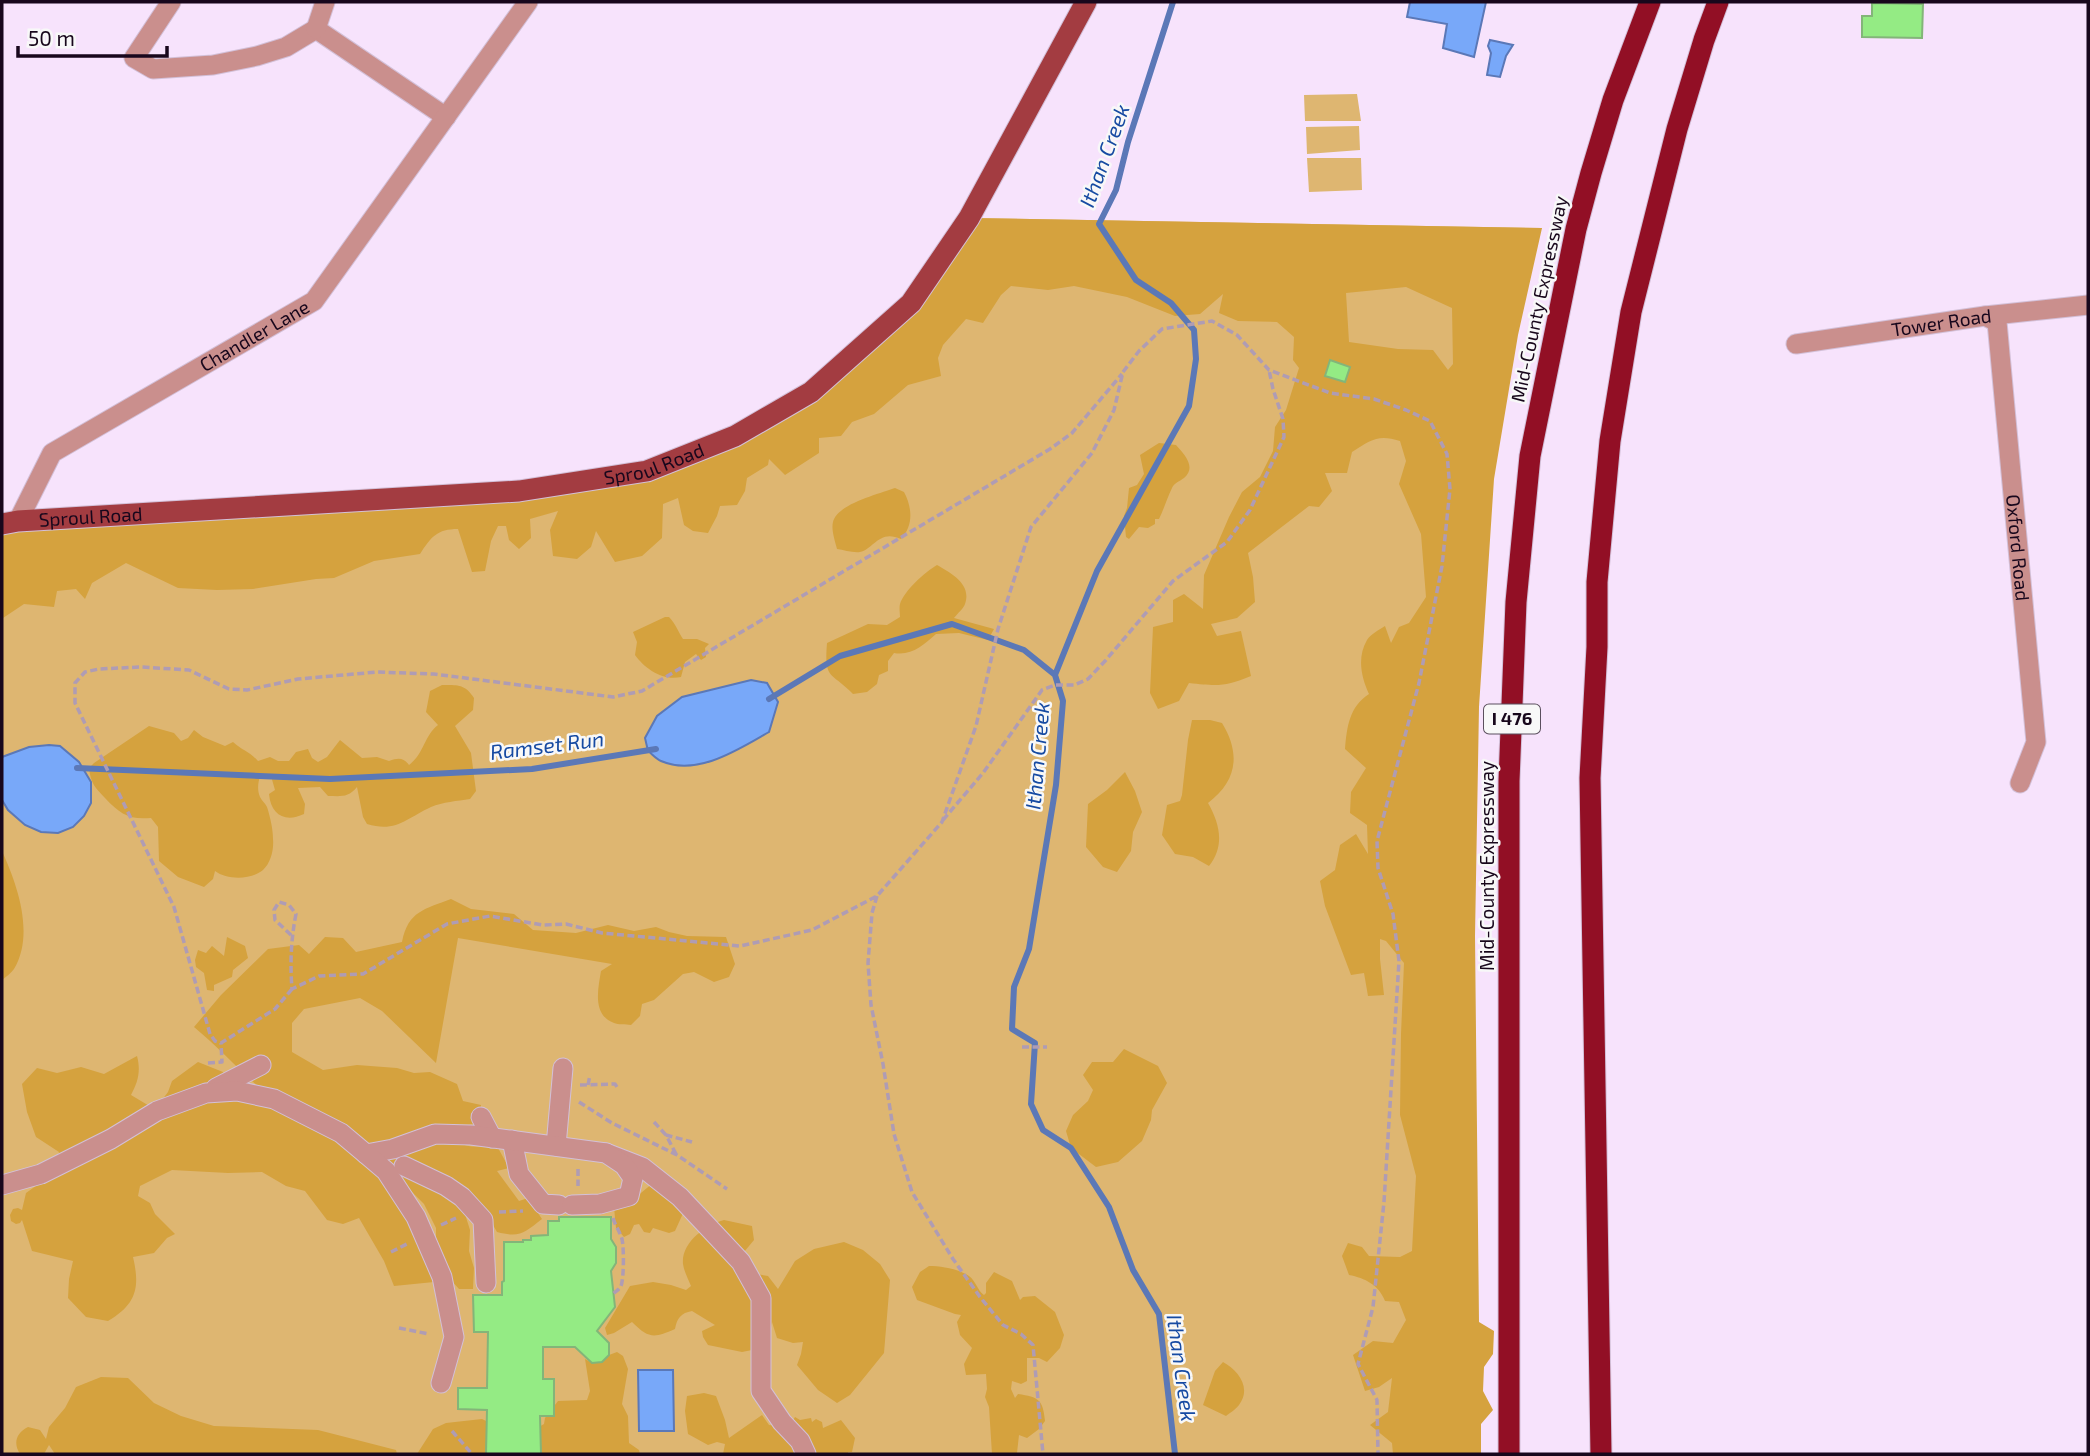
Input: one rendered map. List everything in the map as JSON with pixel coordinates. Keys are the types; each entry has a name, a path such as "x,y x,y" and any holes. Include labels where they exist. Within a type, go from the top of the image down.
{"highway":[{"name":"Mid-County Expressway","path":"1509,1454 1509,781 1516,602 1528,469 1545,374 1585,195 1613,100 1650,2"},
{"path":"1601,1454 1590,778 1597,647 1597,583 1611,441 1632,312 1677,129 1718,2"}],"main road":[{"name":"Sproul Road","path":"10,523 519,491 648,471 734,436 811,392 911,303 969,218 1086,2"}],"street":[{"path":"171,2 134,58 153,69 213,65 286,47 316,29 325,2"},
{"name":"Chandler Lane","path":"10,523 52,453 314,301 528,2"},
{"path":"316,29 446,117"},
{"name":"Tower Road","path":"1796,344 1985,316 2088,305"},
{"name":"Oxford Road","path":"1985,316 1997,322 2036,742 2020,783"},
{"path":"2,1185 41,1174 111,1139 157,1111 206,1093 261,1065"},
{"path":"556,1146 563,1069"},
{"path":"206,1093 237,1091 274,1099 341,1133 366,1154 395,1169 446,1186 462,1197 483,1220 486,1283"},
{"path":"481,1117 492,1138"},
{"path":"366,1154 393,1149 435,1134 471,1135 606,1153 642,1167 680,1197 741,1262 761,1298 761,1391 782,1422 800,1441 806,1454"},
{"path":"512,1140 519,1174 543,1204 600,1204 629,1196 633,1178 624,1165 606,1153"},
{"path":"393,1149 404,1158 395,1169"},
{"path":"395,1169 442,1277 454,1337 441,1383"}],"path":[{"path":"221,1043 209,1034 174,907 75,703 75,683 85,672 141,667 189,670 229,689 247,690 298,679 377,672 434,674 613,698 642,691 1050,449 1072,433 1139,351 1162,329 1212,321 1237,335 1269,370 1330,393 1374,399 1430,421 1447,454 1450,489 1442,566 1419,682 1377,841 1378,868 1393,914 1399,961 1383,1215 1373,1307 1358,1364 1377,1400 1378,1454"},
{"path":"221,1043 275,1009 292,989 319,976 363,974 447,924 490,916 543,925 566,924 602,933 740,946 812,929 877,897 983,773 1042,690 1055,685 1072,685 1088,678 1173,581 1227,542 1250,510 1283,437 1283,419 1269,370"},
{"path":"942,822 976,726 993,647 1031,527 1092,453 1114,410 1123,372"},
{"path":"877,897 872,913 867,963 871,1005 894,1134 912,1192 953,1259 1003,1325 1021,1334 1033,1345 1043,1454"},
{"path":"291,935 275,920 274,910 279,902 289,905 296,914 291,935 292,989"},
{"path":"208,1063 222,1062 221,1043"},
{"path":"1022,1047 1047,1047"},
{"path":"588,1085 590,1075"},
{"path":"618,1087 615,1084 580,1083 577,1101 611,1123 677,1155 727,1189"},
{"path":"654,1122 666,1135 677,1155"},
{"path":"666,1135 692,1142"},
{"path":"570,1205 578,1149"},
{"path":"490,1214 526,1211"},
{"path":"436,1228 464,1214"},
{"path":"613,1217 621,1237 623,1257 622,1282 620,1289 613,1294"},
{"path":"391,1252 416,1238"},
{"path":"399,1328 429,1334"},
{"path":"453,1431 472,1454"}],"shaded area":[{"path":"1357,94 1361,121 1305,121 1304,95"},
{"path":"1359,126 1360,150 1307,154 1306,127"},
{"path":"1307,158 1361,158 1362,190 1309,192"},
{"path":"969,218 1542,228 1499,283 1477,421 1470,1454 2,1454 2,524 647,471 811,392 911,303"},
{"path":"969,218 1542,228 1518,335 1494,479 1479,707 1475,936 1479,1322 1494,1331 1493,1354 1484,1367 1483,1391 1493,1410 1481,1424 1481,1454 1393,1454 1392,1443 1370,1425 1388,1412 1392,1378 1379,1387 1365,1391 1353,1355 1373,1341 1393,1343 1406,1320 1399,1302 1385,1301 1371,1283 1349,1275 1342,1256 1348,1243 1362,1247 1369,1256 1400,1257 1412,1251 1416,1176 1400,1115 1404,963 1386,941 1380,939 1384,995 1368,996 1364,973 1351,975 1325,906 1320,881 1335,870 1340,845 1356,834 1368,854 1367,825 1350,813 1351,792 1366,768 1345,749 1353,711 1369,694 1361,667 1364,647 1371,636 1385,626 1391,643 1399,627 1409,623 1426,597 1421,534 1399,484 1406,461 1400,441 1375,439 1352,452 1347,473 1325,473 1332,491 1319,507 1309,506 1248,553 1255,602 1237,618 1211,624 1217,636 1241,631 1251,676 1221,685 1189,683 1179,701 1158,709 1150,693 1153,627 1173,622 1173,600 1184,594 1203,609 1204,575 1229,517 1242,492 1260,477 1273,451 1275,427 1286,410 1299,368 1293,360 1294,337 1277,322 1238,321 1219,313 1223,294 1200,314 1175,316 1127,297 1074,286 1048,290 1011,286 1001,295 983,323 966,319 943,345 938,358 941,376 908,385 874,414 852,422 841,436 819,438 819,453 785,475 769,459 768,465 747,478 745,491 737,505 720,506 708,533 693,531 684,525 678,498 663,504 662,538 642,556 615,562 596,531 591,547 577,559 553,556 550,530 558,511 530,519 531,538 519,549 509,540 506,526 498,526 491,541 485,571 472,572 458,529 451,529 435,535 420,554 374,561 334,578 253,589 178,588 126,563 92,583 85,599 76,589 57,591 54,607 24,604 2,617 2,526 647,471 811,392 911,303","holes":["1406,287 1452,308 1453,364 1448,370 1433,350 1398,349 1349,342 1346,293"]},
{"path":"1159,443 1176,445 1188,461 1188,474 1173,486 1159,519 1155,519 1155,524 1148,528 1139,527 1129,539 1126,537 1124,516 1129,488 1137,485 1144,474 1140,455"},
{"path":"895,488 904,492 910,510 910,522 901,539 887,536 860,552 837,549 832,528 836,516 860,500"},
{"path":"937,565 959,580 966,591 964,606 954,618 994,629 988,640 959,633 936,634 912,651 894,653 888,661 888,671 879,675 877,684 867,692 853,694 828,670 827,643 868,624 887,625 900,617 900,604 906,593"},
{"path":"669,617 683,639 697,639 709,644 705,648 706,657 701,660 696,654 685,662 681,677 655,673 635,655 637,642 633,632"},
{"path":"442,685 461,686 474,698 473,710 455,726 471,753 476,791 470,799 436,805 401,823 386,827 367,824 357,787 347,795 337,796 328,796 320,787 298,788 305,804 304,814 291,818 276,812 270,801 269,794 275,790 271,776 260,776 258,792 269,814 273,847 266,867 252,876 232,877 215,871 213,879 204,887 178,877 159,861 158,827 151,818 131,817 120,812 110,804 91,778 89,768 94,763 149,726 174,733 181,741 188,738 194,730 225,746 233,742 258,761 270,757 278,761 289,761 296,752 308,749 312,758 318,762 327,757 340,740 362,758 377,757 389,761 400,759 409,765 438,725 426,712 430,691"},
{"path":"1192,720 1222,723 1234,756 1225,786 1208,803 1219,835 1217,851 1209,866 1193,857 1175,854 1162,835 1167,805 1180,801 1182,795"},
{"path":"1125,772 1142,812 1133,832 1131,851 1117,872 1103,867 1086,847 1088,804"},
{"path":"2,851 22,909 23,940 14,969 2,980"},
{"path":"451,899 471,909 514,914 533,930 576,933 608,925 634,931 656,927 687,936 726,937 735,964 729,977 714,982 694,972 683,974 654,1000 642,1004 640,1016 631,1025 620,1024 602,1014 598,1001 601,971 612,964 458,938 436,1063 382,1011 360,998 304,1009 292,1023 292,1052 323,1070 357,1065 397,1068 414,1073 430,1072 457,1084 463,1101 481,1105 481,1124 439,1127 465,1145 497,1146 509,1168 497,1171 519,1201 528,1198 542,1219 526,1231 511,1234 497,1232 482,1206 465,1214 470,1230 473,1289 459,1289 450,1279 436,1246 436,1228 424,1204 406,1186 410,1217 434,1282 394,1286 384,1261 359,1218 343,1224 327,1220 305,1191 286,1186 262,1172 172,1170 140,1186 138,1196 150,1203 155,1214 175,1234 167,1238 154,1253 133,1257 136,1277 134,1294 118,1315 108,1321 86,1317 68,1298 73,1261 32,1251 22,1220 16,1224 11,1221 13,1209 22,1210 26,1193 54,1173 59,1152 36,1137 27,1112 22,1084 37,1068 57,1073 81,1067 104,1074 137,1056 138,1076 131,1095 151,1107 162,1100 172,1081 198,1062 223,1072 231,1100 259,1087 194,1027 221,995 268,949 299,945 309,954 325,937 343,938 356,952 402,942 413,917"},
{"path":"227,937 245,946 248,958 233,970 232,977 214,985 214,991 207,990 204,973 196,967 198,950 206,953 212,946 224,956"},
{"path":"1124,1049 1158,1066 1167,1083 1152,1110 1151,1120 1142,1141 1118,1162 1096,1167 1071,1148 1066,1131 1073,1115 1088,1101 1093,1090 1083,1075 1092,1062 1113,1062"},
{"path":"653,1183 685,1209 675,1231 669,1233 653,1228 650,1233 644,1232 639,1224 634,1225 630,1234 624,1237 616,1228 614,1207 630,1202"},
{"path":"724,1220 752,1226 754,1240 744,1252 756,1274 768,1276 778,1289 795,1261 814,1249 844,1242 863,1250 880,1264 890,1280 884,1353 850,1395 837,1403 818,1390 797,1365 803,1342 793,1343 777,1338 772,1322 767,1353 752,1350 742,1352 708,1345 702,1331 715,1325 692,1311 680,1317 675,1329 662,1334 643,1332 632,1322 607,1335 605,1328 630,1286 653,1282 686,1290 691,1286 683,1264 686,1249 703,1230"},
{"path":"929,1266 950,1268 965,1274 984,1295 986,1283 994,1272 1012,1281 1020,1300 1023,1297 1035,1296 1055,1312 1064,1335 1060,1348 1047,1362 1039,1358 1027,1358 1027,1381 1021,1384 1012,1381 1011,1389 1015,1398 1018,1394 1039,1401 1045,1421 1027,1438 1019,1435 1017,1453 1022,1454 992,1454 989,1407 985,1397 986,1374 966,1375 964,1364 972,1348 960,1335 957,1322 961,1315 917,1300 912,1287 920,1272"},
{"path":"617,1352 623,1356 628,1369 622,1404 628,1416 629,1443 639,1450 640,1454 540,1454 536,1445 537,1428 544,1424 545,1418 558,1401 587,1400 590,1391 585,1359 592,1363 602,1362"},
{"path":"1223,1362 1234,1370 1244,1386 1243,1399 1226,1416 1203,1405 1215,1371"},
{"path":"101,1377 128,1378 154,1403 181,1416 214,1426 318,1430 396,1450 397,1454 55,1454 49,1445 44,1454 20,1454 16,1442 21,1432 28,1427 40,1430 46,1439 49,1427 65,1408 76,1387"},
{"path":"704,1393 716,1396 729,1438 762,1415 769,1425 789,1427 795,1417 800,1420 811,1418 812,1422 816,1419 822,1422 823,1428 841,1420 855,1438 852,1452 723,1454 725,1444 717,1442 708,1445 688,1434 685,1411 687,1396"},
{"path":"482,1419 508,1435 515,1454 417,1454 433,1429 446,1423"}],"water":[{"path":"1410,2 1486,2 1474,57 1443,48 1447,24 1407,17"},
{"path":"1490,40 1513,45 1506,56 1500,77 1487,75 1491,53 1488,46"},
{"path":"751,680 767,683 778,702 769,732 717,759 689,766 661,761 648,751 645,738 657,716 682,697"},
{"path":"60,746 79,762 91,782 91,803 84,816 73,827 58,833 41,832 25,825 8,810 2,800 2,757 29,747"},
{"path":"638,1370 673,1370 674,1431 639,1431"}],"building":[{"path":"1872,3 1923,4 1922,38 1862,37 1862,16 1872,16"},
{"path":"1330,360 1350,367 1345,382 1325,376"},
{"path":"559,1217 611,1217 611,1239 616,1247 616,1263 611,1271 615,1307 597,1331 609,1343 609,1355 602,1362 592,1363 575,1347 543,1347 543,1379 554,1379 554,1416 540,1416 541,1454 486,1454 487,1410 458,1409 458,1388 487,1388 488,1332 474,1332 473,1295 502,1295 504,1242 523,1242 531,1240 531,1236 548,1235 548,1221 559,1221"}],"waterway":[{"name":"Ithan Creek","path":"1173,2 1128,142 1116,190 1099,224 1136,280 1171,303 1194,330 1196,359 1189,406 1097,571 1055,675 1063,701 1056,785 1029,949 1014,987 1012,1029 1035,1043 1031,1104 1043,1130 1071,1148 1109,1207 1133,1270 1159,1314 1175,1454"},
{"name":"Ramset Run","path":"769,699 840,656 952,624 1024,650 1055,675"},
{"name":"Ramset Run","path":"77,768 330,779 532,769 656,749"}]}
